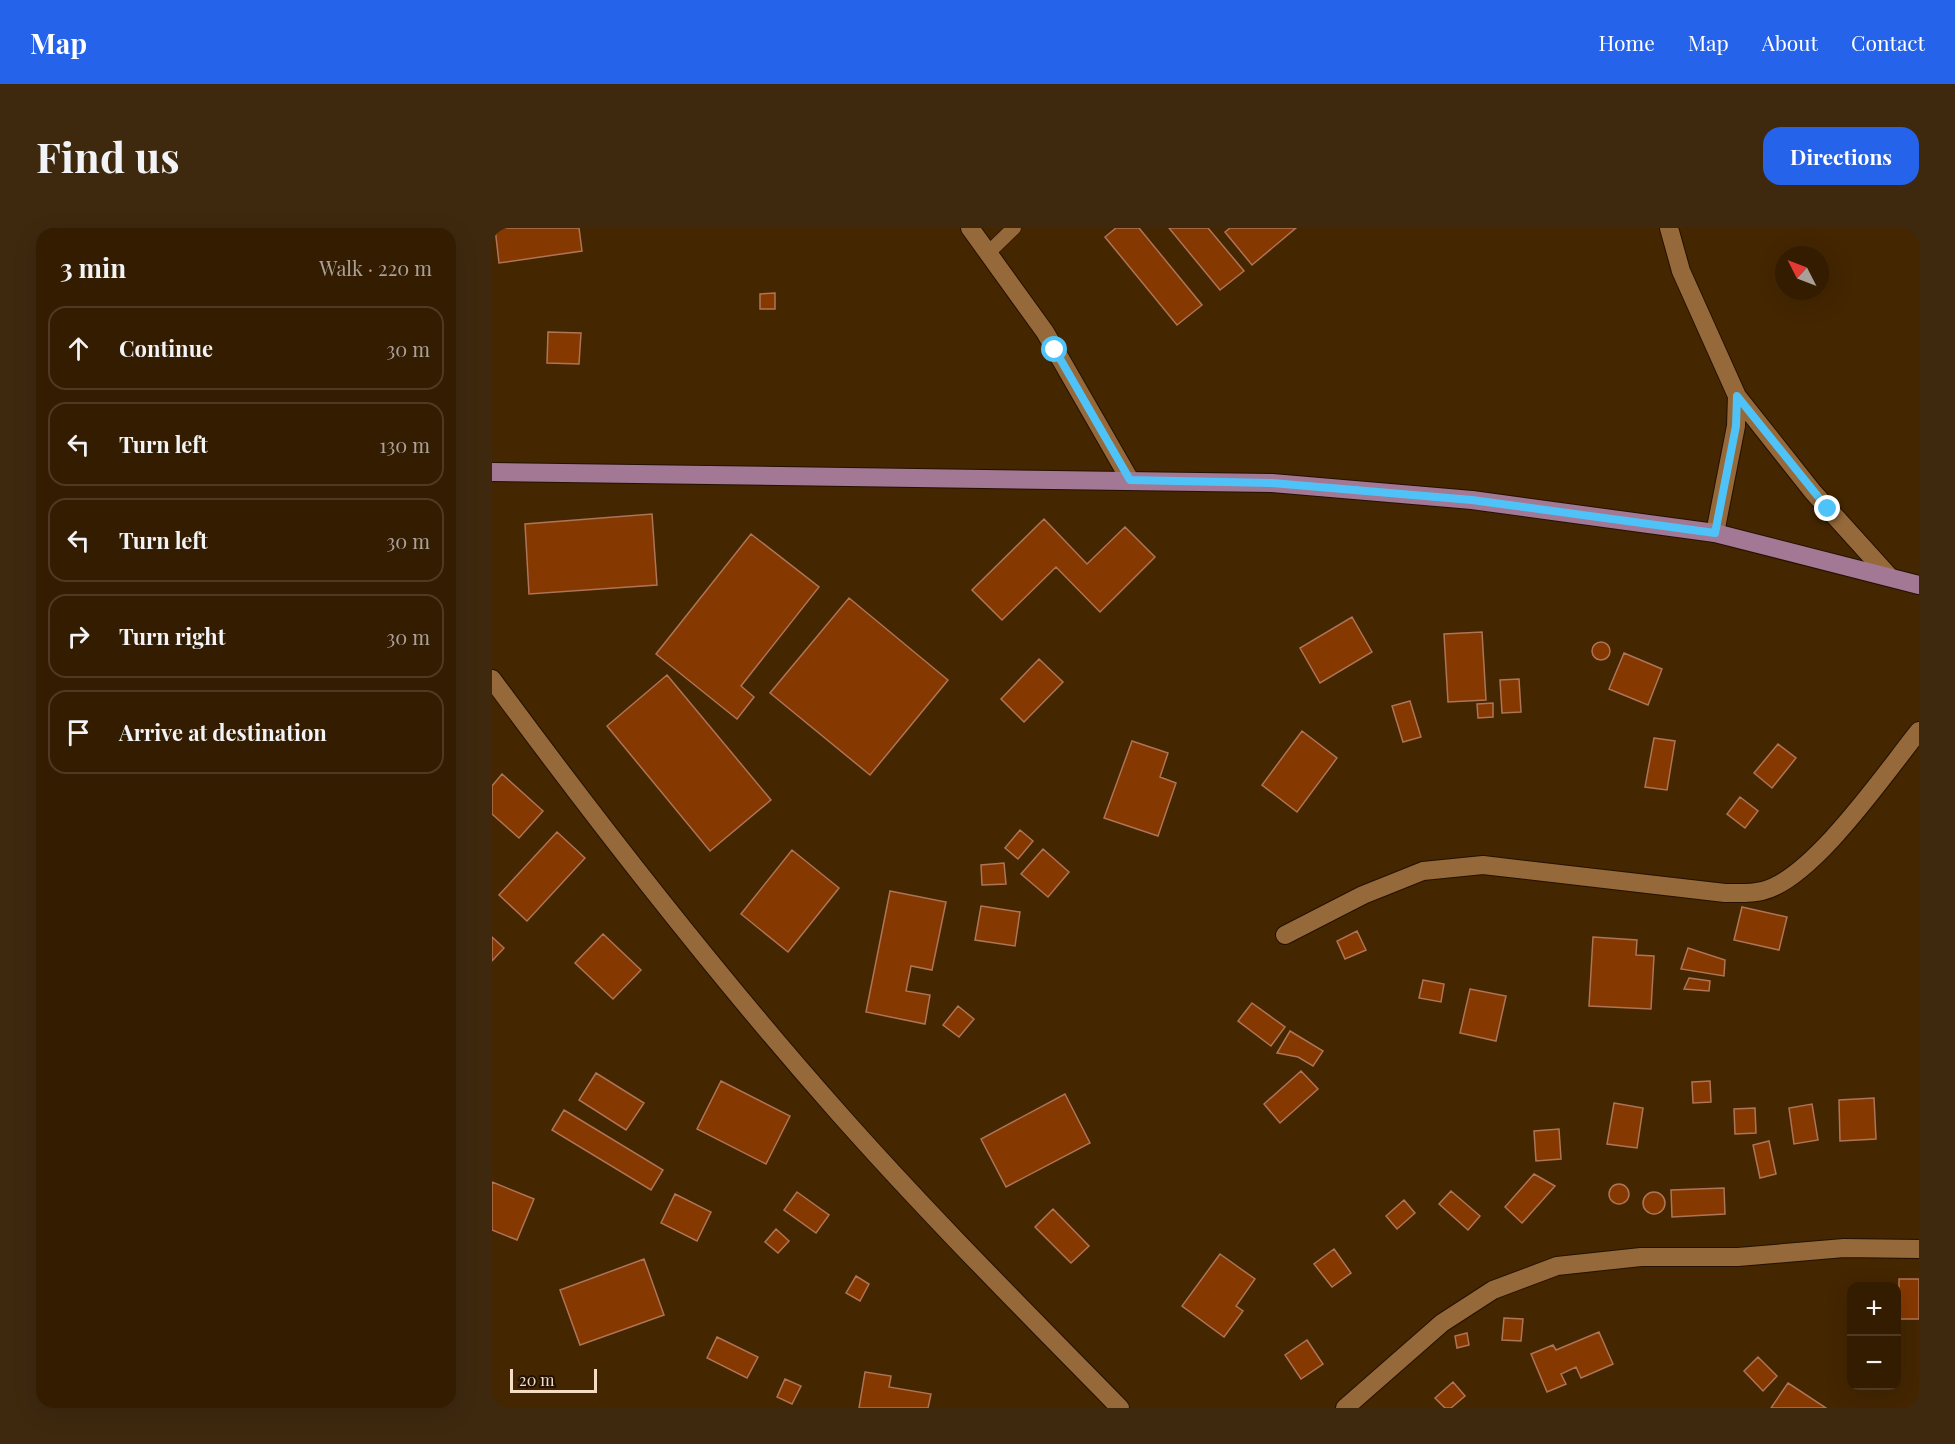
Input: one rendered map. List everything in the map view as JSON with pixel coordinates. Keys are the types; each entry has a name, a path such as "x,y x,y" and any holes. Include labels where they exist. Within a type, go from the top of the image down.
{"main road":[{"path":"492,472 1272,483 1472,500 1715,533 1888,575 1919,585"}],"street":[{"path":"970,228 1045,332 1130,480"},
{"path":"1669,228 1681,271 1737,396 1814,492 1888,575"},
{"path":"1715,533 1736,426 1737,396"},
{"path":"492,679 592,814 709,961 836,1110 945,1230 1120,1408"},
{"path":"1285,934 1363,896 1423,871 1483,865 1725,893 1763,891 1792,876 1819,854 1919,731"},
{"path":"1345,1408 1442,1323 1493,1290 1557,1266 1641,1257 1738,1257 1844,1248 1919,1249"}],"lane":[{"path":"989,252 1014,228"}],"building":[{"path":"495,228 579,228 582,251 499,263"},
{"path":"1116,228 1139,228 1202,305 1177,325 1105,237"},
{"path":"1169,228 1208,228 1244,271 1220,290"},
{"path":"1230,228 1296,228 1252,265 1225,232"},
{"path":"775,293 775,309 760,309 760,294"},
{"path":"548,332 581,333 579,364 547,363"},
{"path":"652,514 657,585 529,594 525,524"},
{"path":"1044,519 1087,564 1125,527 1155,557 1100,612 1056,567 1002,620 972,590"},
{"path":"751,534 819,587 741,686 754,697 737,719 656,654"},
{"path":"849,598 948,680 870,775 770,693"},
{"path":"1352,617 1372,652 1320,683 1300,648"},
{"path":"1482,632 1486,700 1448,702 1444,634"},
{"path":"1601,642 1609,647 1610,651 1605,659 1601,660 1593,655 1592,651 1597,643"},
{"path":"1624,653 1662,669 1648,705 1609,689"},
{"path":"1039,659 1063,682 1024,722 1001,699"},
{"path":"667,675 771,800 710,851 607,726"},
{"path":"1519,679 1521,712 1502,713 1500,680"},
{"path":"1410,701 1421,737 1403,742 1392,706"},
{"path":"1493,703 1493,717 1478,718 1477,704"},
{"path":"1302,731 1337,758 1297,812 1262,785"},
{"path":"1654,738 1675,741 1667,790 1645,787"},
{"path":"1132,741 1168,753 1160,777 1176,783 1158,836 1104,818"},
{"path":"1778,744 1796,758 1772,788 1754,773"},
{"path":"502,774 543,811 519,838 492,814 492,786"},
{"path":"1740,797 1758,811 1745,828 1727,814"},
{"path":"1020,830 1033,841 1018,859 1005,848"},
{"path":"557,832 585,858 527,921 499,895"},
{"path":"1043,849 1069,872 1048,897 1021,874"},
{"path":"792,850 839,888 788,952 741,914"},
{"path":"1004,863 1006,884 982,885 981,865"},
{"path":"890,891 946,902 932,970 911,966 906,991 930,995 925,1024 866,1012"},
{"path":"981,906 1020,912 1015,946 975,940"},
{"path":"1742,907 1787,917 1779,950 1734,940"},
{"path":"1357,931 1366,950 1345,959 1337,941"},
{"path":"603,934 641,970 613,999 575,963"},
{"path":"492,937 504,948 492,961"},
{"path":"1593,937 1637,940 1636,955 1654,956 1651,1009 1589,1006"},
{"path":"1688,948 1725,960 1724,976 1681,969"},
{"path":"1689,978 1710,981 1709,991 1684,989"},
{"path":"1423,980 1444,984 1441,1002 1419,998"},
{"path":"1470,989 1506,996 1496,1041 1460,1033"},
{"path":"1252,1003 1285,1027 1271,1046 1238,1021"},
{"path":"958,1006 974,1019 959,1037 943,1025"},
{"path":"1290,1031 1323,1051 1313,1066 1298,1057 1277,1053"},
{"path":"1301,1071 1318,1089 1280,1123 1264,1104"},
{"path":"596,1073 644,1103 626,1130 579,1100"},
{"path":"721,1081 790,1116 766,1164 697,1129"},
{"path":"1710,1081 1711,1102 1693,1103 1692,1082"},
{"path":"1065,1094 1090,1143 1006,1187 981,1139"},
{"path":"1874,1098 1876,1139 1840,1141 1839,1100"},
{"path":"1614,1103 1643,1108 1637,1148 1607,1144"},
{"path":"1812,1104 1818,1140 1794,1144 1789,1108"},
{"path":"1755,1108 1756,1133 1735,1134 1734,1109"},
{"path":"564,1110 663,1170 651,1190 552,1130"},
{"path":"1559,1129 1561,1159 1536,1161 1534,1131"},
{"path":"1769,1141 1776,1174 1760,1178 1753,1145"},
{"path":"1534,1174 1555,1186 1522,1223 1505,1207"},
{"path":"492,1182 534,1199 517,1240 492,1230"},
{"path":"1619,1184 1626,1187 1629,1194 1626,1201 1619,1204 1612,1201 1609,1194 1612,1187"},
{"path":"1724,1188 1725,1214 1672,1217 1671,1190"},
{"path":"1451,1191 1480,1216 1468,1230 1439,1204"},
{"path":"797,1192 829,1215 816,1233 784,1210"},
{"path":"1654,1192 1662,1195 1665,1203 1662,1211 1654,1214 1646,1211 1643,1203 1646,1195"},
{"path":"675,1194 711,1212 697,1241 661,1223"},
{"path":"1404,1200 1415,1213 1397,1229 1386,1216"},
{"path":"1053,1209 1089,1246 1071,1263 1035,1227"},
{"path":"776,1229 789,1241 778,1253 765,1242"},
{"path":"1334,1249 1351,1273 1332,1287 1314,1264"},
{"path":"1220,1254 1255,1279 1236,1306 1243,1311 1224,1337 1182,1306"},
{"path":"644,1259 664,1315 580,1345 560,1290"},
{"path":"856,1276 869,1284 860,1301 846,1293"},
{"path":"1899,1279 1919,1279 1919,1319 1901,1319 1901,1282"},
{"path":"1504,1318 1523,1319 1521,1341 1502,1340"},
{"path":"1599,1332 1613,1364 1581,1378 1576,1367 1561,1374 1566,1384 1547,1392 1531,1354 1553,1345 1556,1350"},
{"path":"1467,1333 1469,1345 1457,1348 1455,1336"},
{"path":"717,1337 758,1357 747,1378 707,1358"},
{"path":"1307,1340 1323,1364 1301,1379 1285,1355"},
{"path":"1758,1357 1777,1376 1763,1391 1744,1371"},
{"path":"865,1372 891,1376 889,1387 931,1394 928,1408 859,1408"},
{"path":"785,1379 801,1386 792,1404 777,1397"},
{"path":"1453,1382 1465,1396 1451,1408 1445,1408 1435,1398"},
{"path":"1788,1383 1826,1408 1771,1408"}],"route":[{"path":"1055,350 1130,480 1272,483 1472,500 1715,533 1736,426 1737,396 1828,509"}]}
